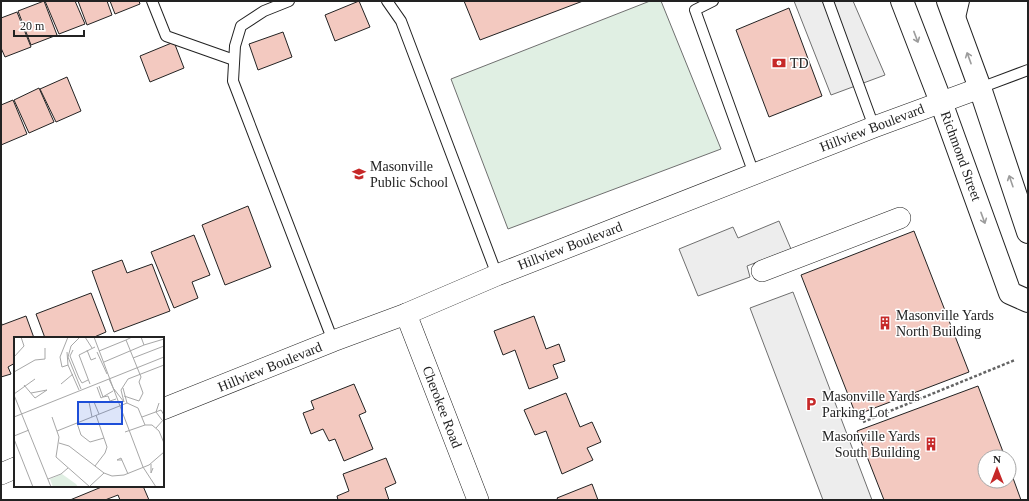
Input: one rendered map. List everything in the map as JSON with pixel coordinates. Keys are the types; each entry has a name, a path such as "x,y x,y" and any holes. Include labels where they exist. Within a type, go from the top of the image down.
{"main road":[{"name":"Richmond Street","path":"902,1 941,102 1010,292 1028,301"},
{"path":"948,1 980,88 1028,232"}],"street":[{"name":"Hillview Boulevard","path":"164,409 333,341 406,314 497,275 754,174 874,127 980,88"},
{"path":"762,271 900,218"},
{"name":"Cherokee Road","path":"406,314 478,500"},
{"path":"1,474 14,468"}],"lane":[{"path":"152,1 166,36 234,60"},
{"path":"289,1 264,11 241,26 235,46 233,81 333,341"},
{"path":"387,1 401,21 497,275"},
{"path":"713,1 695,10 754,174"},
{"path":"828,1 874,127"},
{"path":"958,28 964,1"},
{"path":"980,88 1028,70"}],"path":[{"path":"863,422 1015,360"}],"green space":[{"path":"650,1 661,1 721,149 508,229 451,79"}],"shaded area":[{"path":"794,1 853,1 885,75 831,95"},
{"path":"779,221 791,249 747,266 750,277 698,296 679,249 733,227 738,238"},
{"name":"Masonville Yards Parking Lot","path":"793,292 872,500 823,500 750,308"}],"building":[{"path":"44,1 57,35 31,45 18,11"},
{"path":"45,1 75,1 85,24 59,34"},
{"path":"78,1 107,1 112,15 87,25"},
{"path":"110,1 139,1 140,4 115,14"},
{"path":"359,1 370,27 335,41 325,15"},
{"path":"464,1 583,1 480,40"},
{"name":"TD","path":"789,8 822,96 769,117 736,30"},
{"path":"17,12 31,47 5,57 1,48 1,18"},
{"path":"283,32 292,57 258,70 249,44"},
{"path":"174,42 184,68 150,82 140,56"},
{"path":"67,77 81,111 56,122 40,89"},
{"path":"39,88 54,122 29,133 14,100"},
{"path":"13,100 27,134 1,145 1,105"},
{"path":"248,206 271,267 225,285 202,225"},
{"name":"Masonville Yards North Building","path":"914,231 969,372 856,415 801,275"},
{"path":"194,235 210,275 192,282 198,298 174,308 151,252"},
{"path":"122,260 127,273 152,264 170,311 114,332 92,271"},
{"path":"91,293 106,332 94,337 45,337 36,314"},
{"path":"26,316 34,337 14,337 14,364 8,367 11,374 1,377 1,321 2,325"},
{"path":"534,316 546,349 559,344 565,361 553,365 558,378 529,389 515,350 503,355 494,331"},
{"path":"354,384 366,412 359,415 373,449 344,461 335,439 329,441 323,429 311,434 303,413 314,409 311,401"},
{"name":"Masonville Yards South Building","path":"978,386 1002,449 977,449 977,489 1017,489 1021,500 884,500 857,431"},
{"path":"566,393 580,427 592,422 601,442 587,448 593,460 562,474 546,431 535,435 524,410"},
{"path":"386,458 396,483 385,488 389,500 338,500 337,496 349,491 343,474"},
{"path":"592,484 598,500 558,500 557,498"},
{"path":"102,487 143,487 149,500 120,500 118,495 105,500 70,500"}],"place":[{"name":"TD","path":"779,63"},
{"name":"Masonville Public School","path":"359,174"},
{"name":"Masonville Yards North Building","path":"885,323"},
{"name":"Masonville Yards Parking Lot","path":"811,404"},
{"name":"Masonville Yards South Building","path":"931,444"}]}
